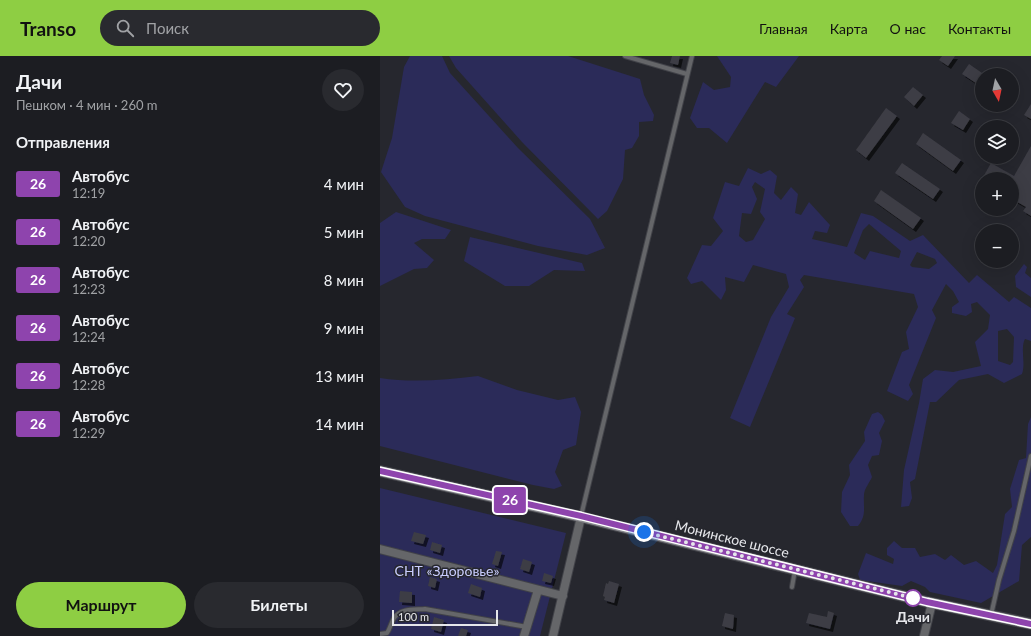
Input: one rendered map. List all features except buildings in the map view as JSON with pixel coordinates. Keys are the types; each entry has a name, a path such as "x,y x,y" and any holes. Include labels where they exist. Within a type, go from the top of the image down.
{"main road":[{"name":"Монинское шоссе","path":"380,471 581,516 932,603 1031,624"}],"street":[{"path":"554,636 581,516"},
{"path":"380,549 563,596"},
{"path":"524,636 538,590"},
{"path":"924,636 932,603"}],"lane":[{"path":"625,56 687,74"},
{"path":"581,516 692,56"},
{"path":"990,616 1014,530 1031,456"},
{"path":"792,587 796,569"},
{"path":"380,634 387,633 394,617 400,612 411,610 425,610 527,627"}],"green space":[{"path":"410,56 442,56 450,73 518,148 590,219 605,248 587,255 538,246 425,216 405,207 381,172 392,138 404,67"},
{"path":"449,56 568,56 640,79 644,95 654,115 653,121 639,122 639,136 632,148 625,150 623,179 607,211 598,219 522,142 456,68"},
{"path":"717,56 799,56 776,87 765,82 727,143 709,128 697,128 690,118 703,82 714,90 730,87 731,77"},
{"path":"748,168 761,174 770,170 777,176 774,193 781,200 791,187 798,194 795,213 801,215 809,202 830,225 827,233 815,231 812,239 847,247 861,213 873,216 910,241 923,235 969,283 977,275 1009,302 1014,297 1031,308 1031,341 1025,339 1022,374 1004,383 988,374 959,380 936,402 930,402 915,479 910,482 912,498 909,506 901,507 904,470 923,379 935,370 953,372 981,366 975,342 988,329 990,315 977,302 971,304 972,312 966,316 952,313 952,307 959,302 953,291 946,284 932,310 936,318 909,385 913,394 908,401 887,391 902,352 909,349 906,332 918,307 914,294 804,275 800,280 804,287 787,314 795,318 750,427 730,418 771,317 789,287 786,274 753,265 744,282 725,277 726,290 721,300 702,281 691,284 687,278 702,245 711,246 723,231 713,218 725,182 739,186","holes":["755,182 765,189 760,212 765,219 753,240 746,242 739,236 742,213 751,214 757,199 752,187","869,224 901,251 899,258 870,251 865,260 854,253 863,230","917,252 935,259 937,263 929,269 912,267 910,265","1007,329 1014,337 1013,362 1010,365 998,361 998,331"]},
{"path":"396,212 451,230 445,239 422,239 414,243 434,260 427,268 414,269 380,286 380,223"},
{"path":"470,237 582,263 585,271 554,270 529,286 505,286 464,261"},
{"path":"1024,264 1027,267 1025,273 1031,278 1031,297 1016,287 1015,276"},
{"path":"478,376 517,390 558,400 575,397 581,412 576,445 563,450 555,472 562,486 554,489 533,485 380,446 380,378 392,380 429,380"},
{"path":"878,412 882,415 885,421 879,433 882,441 879,455 872,456 868,465 872,477 864,493 863,518 858,526 850,526 841,512 842,492 850,475 849,465 865,441 864,432 872,414"},
{"path":"1031,417 1031,537 1022,545 1019,581 981,603 930,592 925,587 911,581 902,586 860,580 858,574 866,553 893,564 894,559 887,555 887,548 894,541 902,548 915,548 920,557 935,554 945,560 951,555 964,565 976,561 993,573 997,565 1005,514 1012,507 1010,489 1019,460 1026,458 1028,424"},
{"name":"СНТ «Здоровье»","path":"380,488 566,533 540,636 380,636"}],"bus line":[{"name":"26","path":"380,471 581,516 927,602 1031,624"}],"place":[{"name":"Дачи","path":"913,598"}],"route":[{"path":"644,532 913,598"}]}
